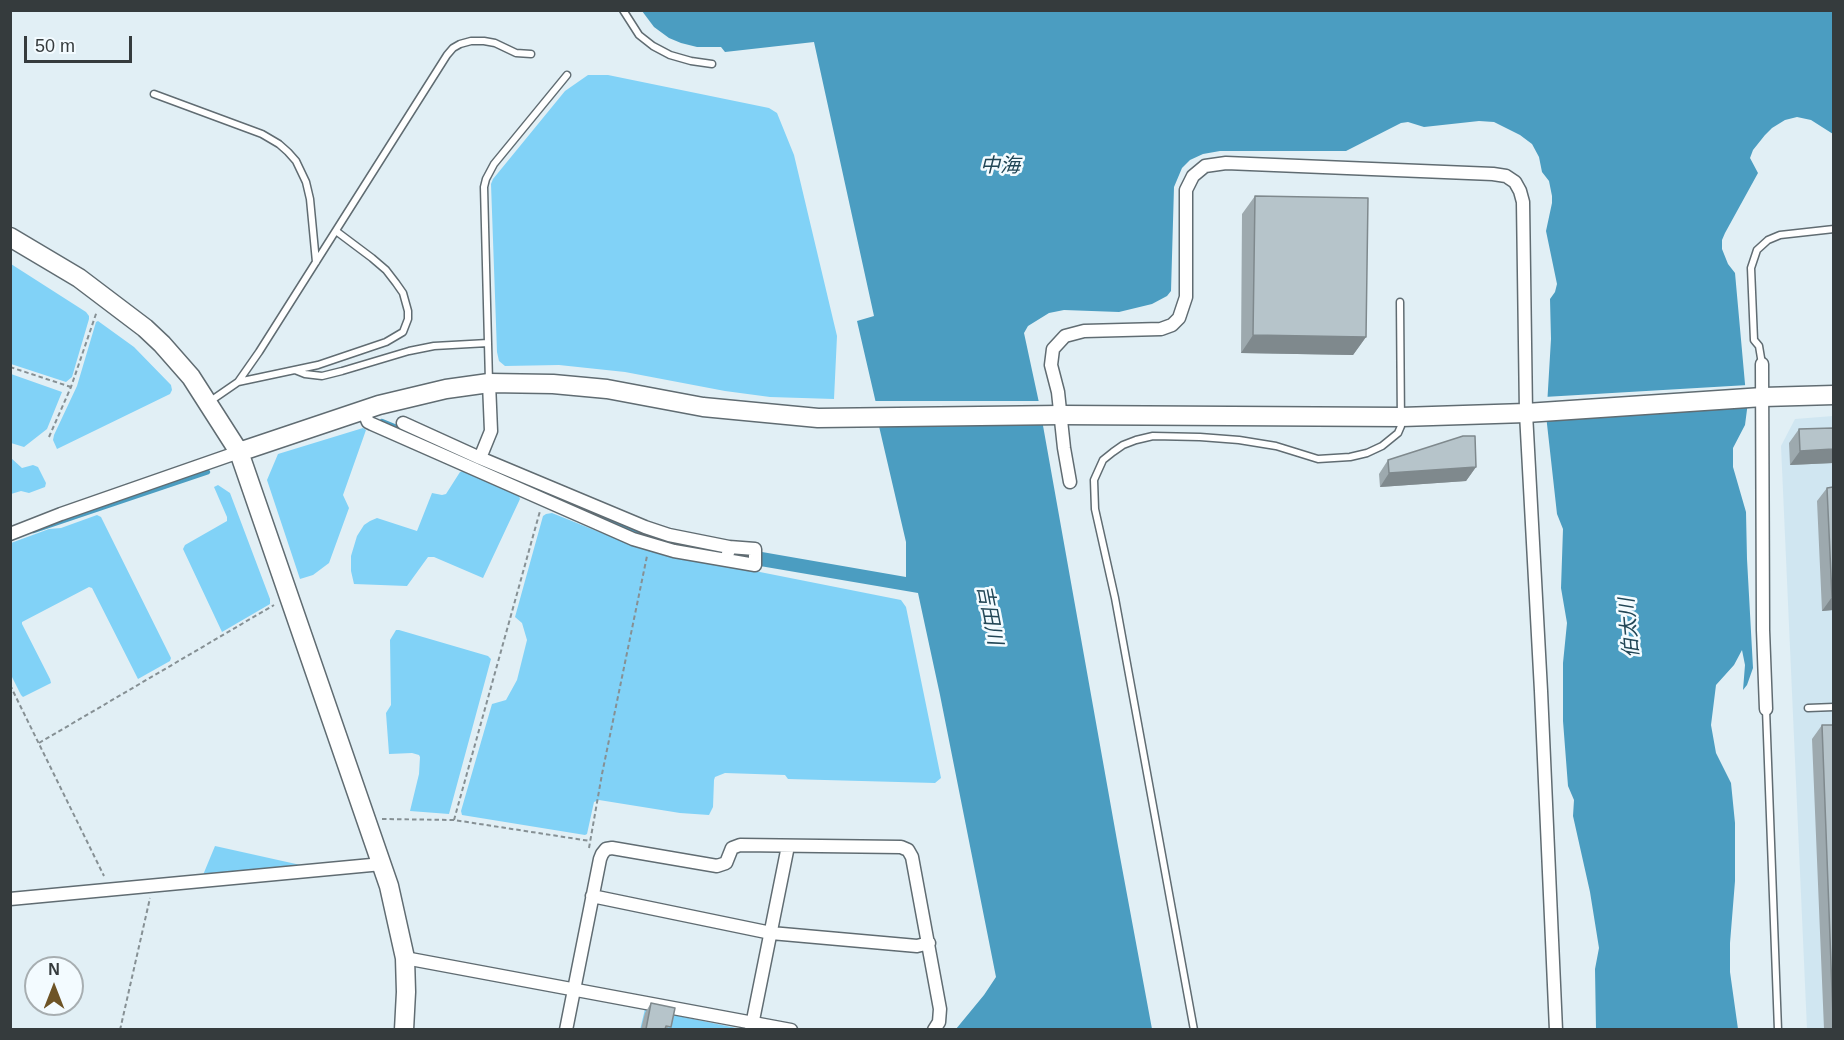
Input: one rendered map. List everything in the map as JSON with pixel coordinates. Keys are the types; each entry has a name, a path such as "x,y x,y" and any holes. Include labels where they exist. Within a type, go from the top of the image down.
{"street":[{"path":"1070,482 1064,448 1054,416 1051,358 1053,349 1065,336 1084,331 1161,329 1172,325 1179,318 1186,297 1186,190 1193,176 1205,166 1226,163 1493,174 1506,176 1515,182 1523,202 1527,413 1556,1029"},
{"path":"10,237 79,278 145,328 191,378 239,452 394,904 405,957 404,1029"},
{"path":"1762,364 1763,630 1766,709"},
{"path":"480,458 491,431 489,383"},
{"path":"10,534 61,514 363,410 446,389 489,383 607,388 703,407 818,418 1401,417 1527,413 1763,397 1833,395"},
{"path":"363,410 372,424 649,544 674,551 728,553"},
{"path":"403,423 549,488 669,535 728,553 755,565 755,555"},
{"path":"544,500 549,488"},
{"path":"566,1029 600,859 606,849 612,848 717,866 726,863 732,848 736,846 788,846 905,848 912,857 941,1014 934,1029"},
{"path":"752,1026 788,846"},
{"path":"10,899 382,864"},
{"path":"592,896 771,933 917,946 929,943"},
{"path":"405,957 752,1026 790,1029"}],"lane":[{"path":"623,10 639,34 652,46 670,55 712,64"},
{"path":"208,402 238,382 259,352 453,48 471,41 484,41 506,47 516,53 531,54"},
{"path":"489,383 483,198 486,179 494,164 567,75"},
{"path":"154,94 262,134 288,152 296,161 306,182 310,199 316,263"},
{"path":"1762,364 1759,346 1754,340 1751,268 1756,250 1768,240 1780,235 1833,229"},
{"path":"238,382 318,365 386,342 397,337 406,327 408,320 406,301 396,283 386,270 336,231"},
{"path":"1194,1029 1115,597 1095,509 1094,480 1103,460 1123,445 1136,440 1166,436 1239,440 1276,446 1318,459 1367,453 1382,446 1398,433 1401,426 1400,302"},
{"path":"295,370 304,374 322,376 408,351 434,346 488,343"},
{"path":"1808,708 1833,707"},
{"path":"1766,709 1778,1029"}],"path":[{"path":"49,437 71,387 102,295"},
{"path":"10,367 71,387"},
{"path":"454,820 544,500"},
{"path":"602,774 649,544"},
{"path":"39,743 290,596"},
{"path":"10,685 110,890"},
{"path":"385,818 454,820 590,841"},
{"path":"120,1029 153,886"}],"shaded area":[{"path":"588,75 608,75 769,108 777,113 794,155 837,336 834,399 770,397 625,372 559,365 505,366 499,361 491,184 565,91"},
{"path":"11,264 89,316 72,377 66,382 11,364"},
{"path":"98,321 134,347 171,385 172,390 170,394 57,449 53,440 54,435 77,386"},
{"path":"11,374 62,392 47,429 24,447 11,443"},
{"path":"1833,416 1833,1029 1807,1029 1781,446 1795,419"},
{"path":"363,428 366,430 343,495 349,508 329,563 313,575 300,579 267,480 278,454"},
{"path":"11,458 22,468 33,465 38,467 46,483 45,487 29,493 21,491 11,494"},
{"path":"463,471 519,496 520,499 483,578 434,557 428,557 407,586 354,584 351,556 357,536 364,525 377,518 417,531 432,493 446,494 460,472"},
{"path":"218,485 230,493 270,599 270,604 222,632 183,549 185,545 227,521 214,487"},
{"path":"552,513 639,548 901,600 906,607 941,778 935,783 788,779 785,775 725,773 715,777 713,807 709,815 680,813 599,800 594,802 585,835 462,815 461,811 492,704 506,700 517,680 527,640 522,623 515,617 543,516"},
{"path":"97,515 101,517 171,658 170,661 138,679 92,588 89,587 22,622 51,683 23,697 11,675 11,543"},
{"path":"396,630 488,656 491,659 449,814 410,811 419,774 420,757 412,753 389,754 386,713 391,705 390,640"},
{"path":"215,846 305,866 203,875"},
{"path":"645,1009 741,1029 640,1030"}],"water":[{"name":"中海","path":"642,11 1833,11 1833,134 1811,120 1797,117 1785,120 1772,128 1753,150 1750,158 1758,173 1722,240 1722,249 1728,264 1735,273 1746,395 1547,406 1551,339 1550,299 1557,284 1546,231 1552,196 1549,181 1542,172 1539,157 1532,144 1494,122 1479,121 1424,127 1408,122 1401,123 1346,151 1220,151 1203,154 1190,160 1182,168 1174,187 1171,291 1167,296 1152,304 1119,312 1064,310 1049,313 1028,326 1024,333 1041,412 878,412 857,321 874,316 814,42 725,52 721,47 697,47 669,38 654,27"},
{"name":"伯太川","path":"1748,402 1745,425 1733,448 1733,467 1746,512 1753,668 1743,690 1745,665 1742,650 1734,665 1716,685 1711,725 1716,753 1731,783 1735,823 1735,881 1730,972 1738,1029 1596,1029 1595,969 1599,948 1590,892 1573,816 1574,800 1568,786 1563,721 1563,663 1567,623 1561,588 1563,529 1557,514 1546,415"},
{"name":"吉田川","path":"1042,420 1152,1029 956,1029 996,977 918,593 760,566 759,554 762,552 906,577 906,542 878,422"}],"pier":[{"path":"1748,385 1749,395 1544,407 1544,397"},
{"path":"872,401 1042,401 1044,412 875,413"}],"building":[{"path":"1255,196 1368,198 1366,337 1253,335"},
{"path":"1833,428 1833,449 1800,451 1799,429"},
{"path":"1463,436 1475,436 1476,467 1389,473 1388,460"},
{"path":"1833,487 1833,597 1832,597 1827,488"},
{"path":"1822,725 1833,725 1833,1017"},
{"path":"651,1003 675,1008 671,1027 646,1029"}],"waterway":[{"path":"382,421 404,430"},
{"path":"480,464 530,487"},
{"path":"33,531 208,472"},
{"path":"546,494 652,538 717,551"},
{"path":"731,553 755,558"}]}
